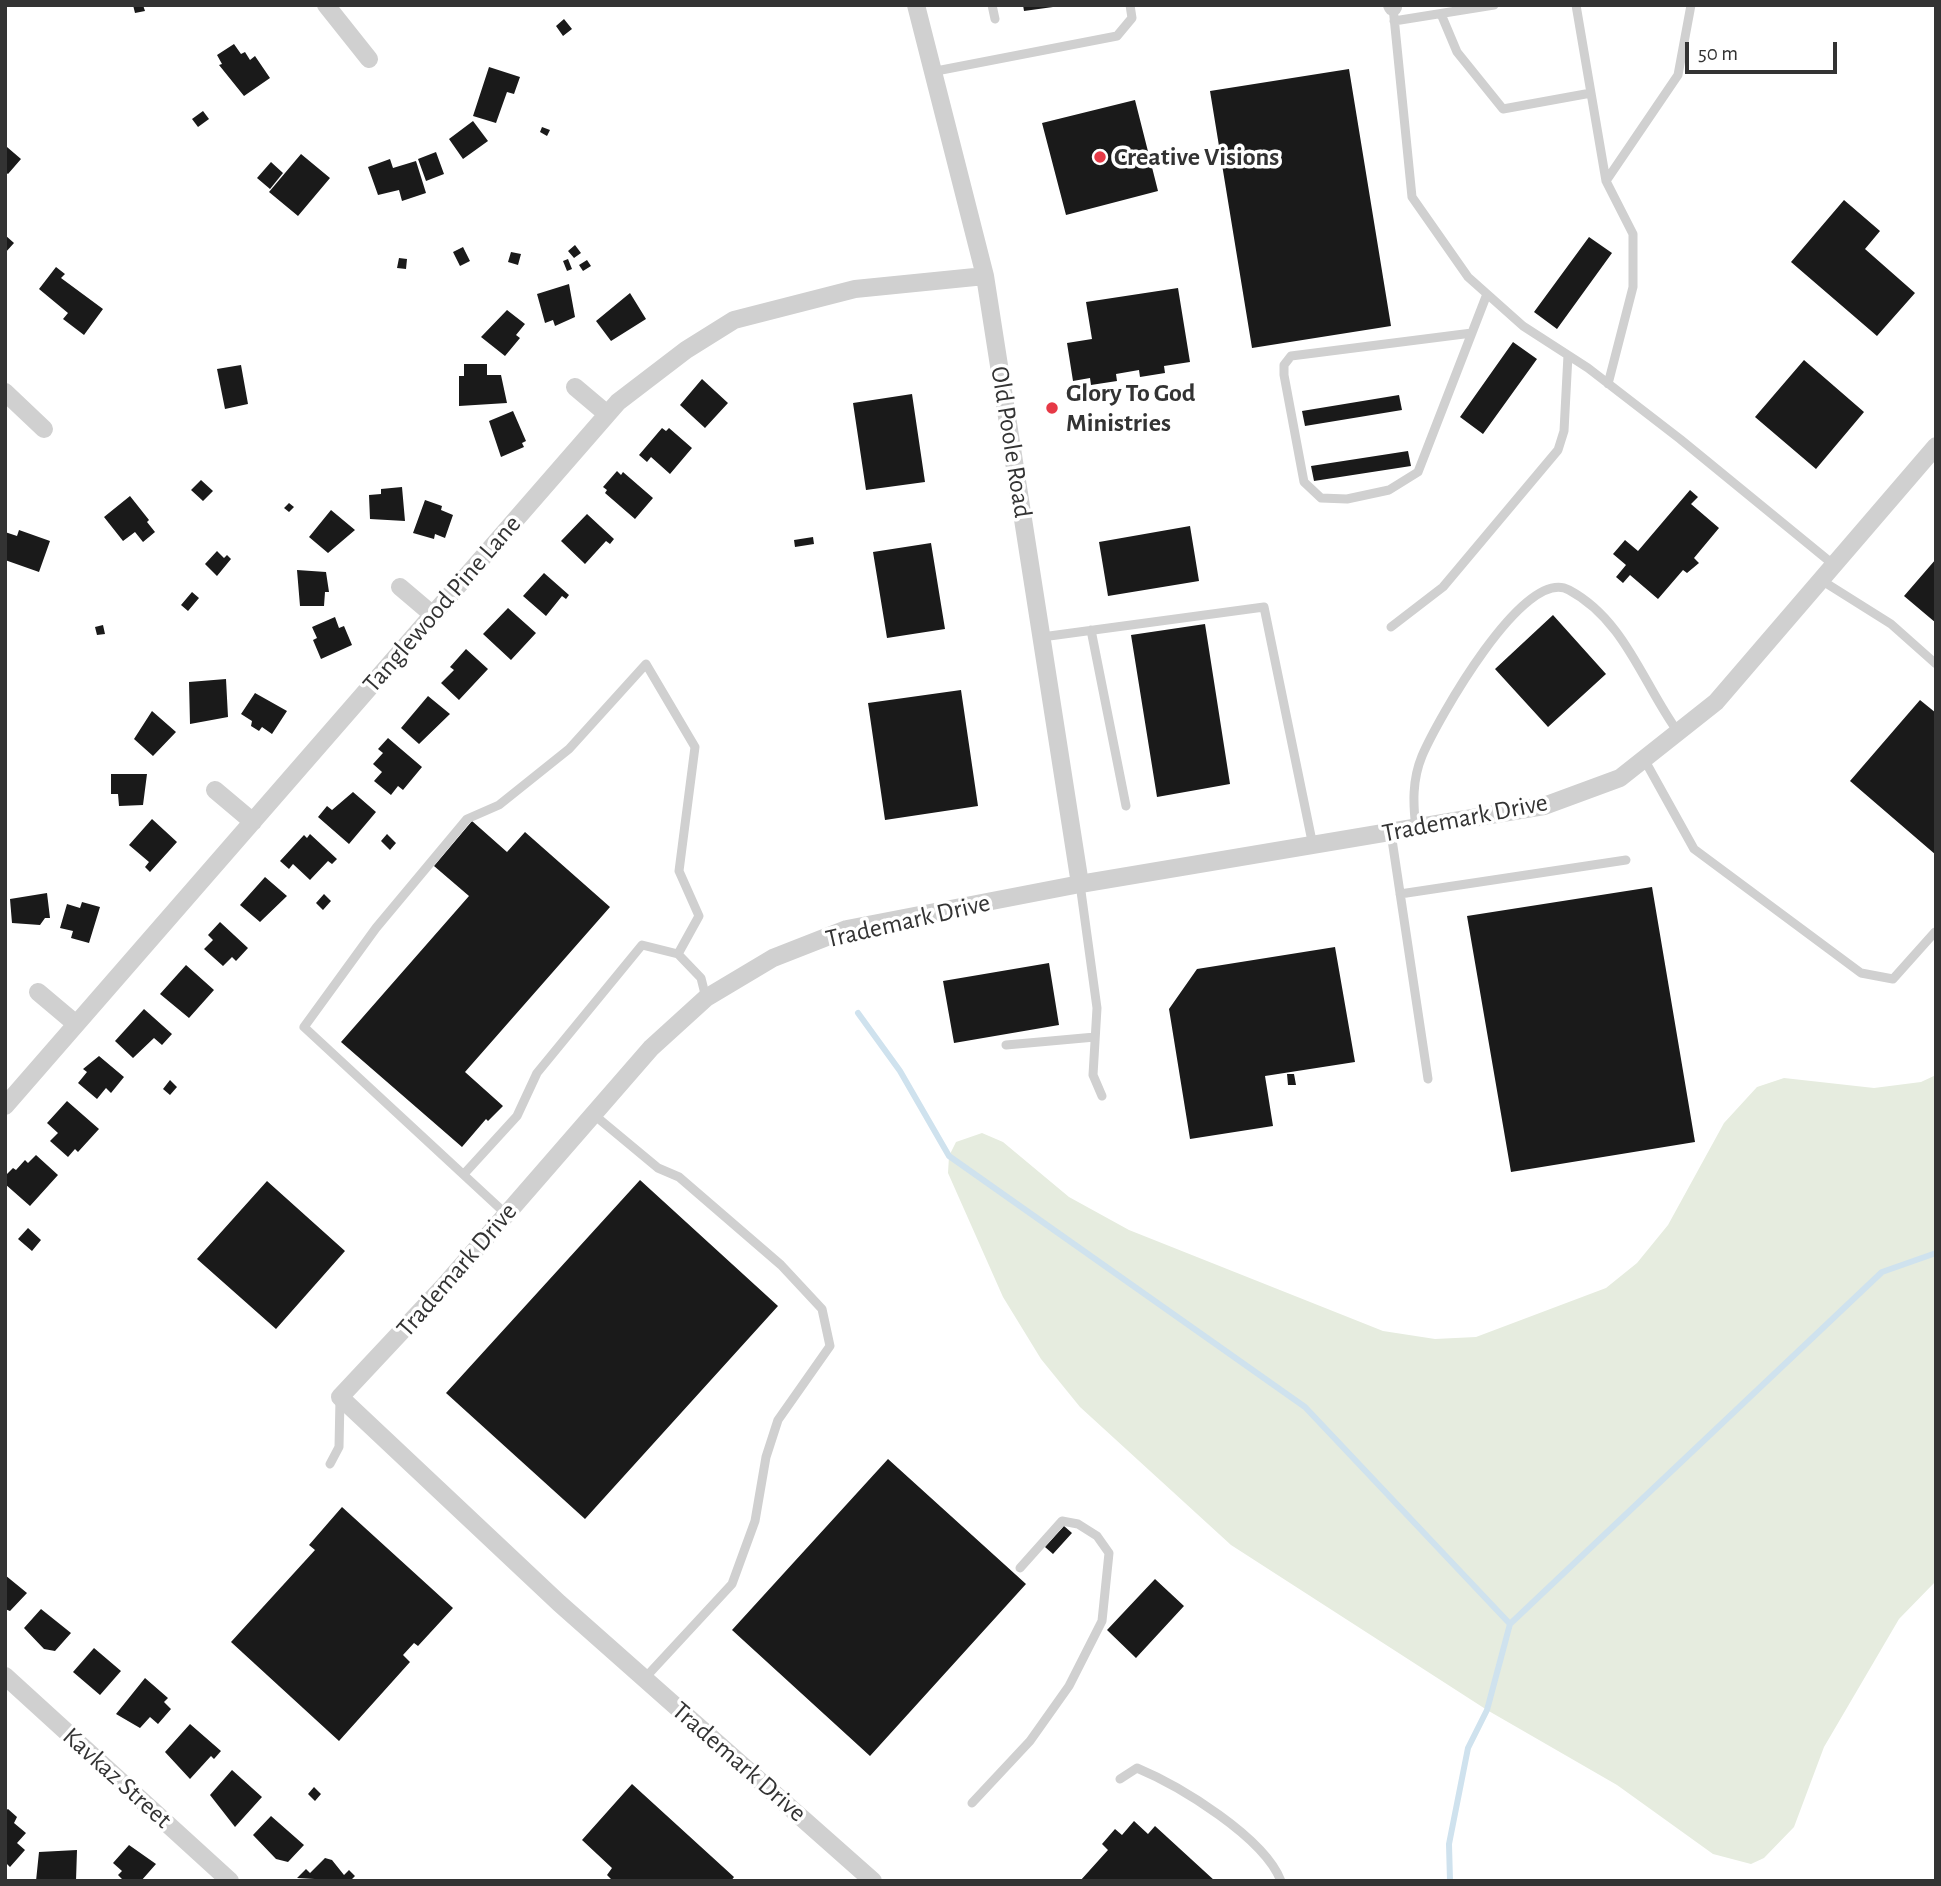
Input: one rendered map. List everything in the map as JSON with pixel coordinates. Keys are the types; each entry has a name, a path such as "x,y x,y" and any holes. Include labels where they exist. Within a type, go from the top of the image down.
{"street":[{"path":"327,5 369,58"},
{"name":"Old Poole Road","path":"916,5 985,276 1080,884"},
{"name":"Tanglewood Pine Lane","path":"5,1106 618,402 685,350 734,320 855,289 985,276"},
{"path":"575,387 607,414"},
{"path":"5,392 44,429"},
{"name":"Trademark Drive","path":"873,1881 644,1679 340,1397 403,1331 650,1048 706,998 773,958 847,929 1080,884 1544,806 1620,778 1716,702 1936,446"},
{"path":"400,587 433,615"},
{"path":"215,790 253,822"},
{"path":"38,992 76,1024"},
{"name":"Kavkaz Street","path":"5,1676 230,1881"}],"lane":[{"path":"992,5 995,19"},
{"path":"931,72 1117,36 1132,18 1130,5"},
{"path":"1494,5 1441,13 1393,11 1412,197 1468,277 1523,326 1608,384 1834,565"},
{"path":"1576,5 1606,181 1633,233 1633,287 1608,384"},
{"path":"1606,181 1678,75 1691,5"},
{"path":"1441,13 1457,52 1503,109 1591,93"},
{"path":"1472,333 1291,356 1284,365 1284,375 1304,482 1321,498 1347,499 1389,490 1418,472 1472,333 1487,294"},
{"path":"1391,627 1443,587 1558,450 1564,431 1568,355"},
{"path":"1821,580 1891,624 1936,664"},
{"path":"1416,829 1412,793 1421,757 1466,675 1521,605 1550,588 1569,590 1610,625 1631,649 1678,732"},
{"path":"1042,637 1264,607 1313,846"},
{"path":"1091,630 1126,806"},
{"path":"506,1214 304,1027 376,928 467,819 499,805 569,749 646,664 695,747 679,871 699,916 678,954"},
{"path":"1644,758 1694,849 1861,973 1893,979 1935,932"},
{"path":"1391,833 1428,1079"},
{"path":"1400,894 1626,860"},
{"path":"1080,884 1097,1008 1093,1075 1102,1096"},
{"path":"464,1174 517,1116 537,1073 642,945 678,954 701,978 706,998"},
{"path":"1006,1045 1095,1037"},
{"path":"593,1114 658,1168 679,1177 781,1265 822,1310 830,1346 778,1420 766,1457 755,1521 732,1584 644,1679"},
{"path":"330,1465 339,1447 340,1397"},
{"path":"972,1803 1030,1741 1069,1686 1102,1622 1110,1565 1109,1553 1097,1536 1078,1524 1062,1521 1020,1568"},
{"path":"1120,1779 1137,1768 1172,1783 1255,1843 1276,1867 1281,1881"}],"shaded area":[{"path":"1936,1075 1936,1581 1899,1619 1824,1747 1794,1827 1764,1858 1751,1864 1713,1854 1617,1785 1487,1710 1231,1545 1080,1407 1041,1359 1003,1297 948,1173 949,1156 956,1142 982,1133 1003,1142 1069,1197 1129,1230 1383,1331 1435,1339 1476,1337 1606,1288 1637,1263 1668,1225 1724,1123 1757,1087 1784,1078 1874,1088 1921,1082"}],"building":[{"path":"133,5 143,5 145,11 135,13"},
{"path":"1023,5 1053,5 1053,7 1024,11"},
{"path":"564,19 572,29 563,36 556,26"},
{"path":"234,44 241,54 245,52 250,60 255,56 270,78 244,96 219,65 222,64 217,55"},
{"path":"489,67 520,77 514,94 507,92 496,123 473,116"},
{"path":"1349,69 1391,326 1252,348 1210,91"},
{"name":"Creative Visions","path":"1135,100 1158,191 1066,215 1042,123"},
{"path":"203,111 209,119 198,127 192,119"},
{"path":"473,121 488,141 463,159 449,139"},
{"path":"542,127 550,130 547,136 540,132"},
{"path":"7,147 21,159 8,174 5,172"},
{"path":"436,152 444,174 426,181 418,159"},
{"path":"301,154 330,178 298,216 269,192"},
{"path":"390,159 393,168 416,161 426,193 402,201 399,190 378,195 368,167"},
{"path":"271,162 283,173 270,189 257,178"},
{"path":"1844,200 1880,231 1865,249 1915,293 1877,336 1791,262"},
{"path":"5,235 14,243 5,253"},
{"path":"1589,237 1612,253 1557,329 1534,312"},
{"path":"575,245 581,253 574,258 568,251"},
{"path":"463,247 470,261 460,266 453,252"},
{"path":"511,252 521,254 518,265 508,262"},
{"path":"399,258 407,259 406,269 397,268"},
{"path":"568,259 572,269 567,271 563,261"},
{"path":"587,260 591,266 583,271 579,265"},
{"path":"56,267 65,274 61,278 103,309 84,335 63,319 68,313 39,289"},
{"path":"569,284 575,317 555,326 553,320 545,323 537,294"},
{"path":"1178,288 1190,362 1164,366 1165,373 1140,377 1139,370 1116,374 1117,381 1091,385 1090,378 1073,381 1067,343 1092,339 1086,302"},
{"path":"630,293 646,319 611,341 596,321"},
{"path":"507,310 525,324 516,335 520,338 505,356 481,337"},
{"path":"1513,342 1537,359 1483,434 1460,417"},
{"path":"1804,360 1864,412 1816,469 1755,417"},
{"path":"464,364 487,364 487,375 501,375 507,403 459,406 459,376 464,376"},
{"path":"241,365 248,404 225,409 217,369"},
{"path":"702,379 728,403 705,428 680,405"},
{"path":"912,394 925,482 866,490 853,403"},
{"path":"1399,395 1402,410 1305,426 1302,411"},
{"path":"513,411 526,441 522,443 524,447 501,457 489,421"},
{"path":"662,428 666,431 669,428 692,448 670,474 651,457 647,462 639,455"},
{"path":"1408,451 1411,466 1314,481 1311,466"},
{"path":"617,471 621,475 623,472 653,498 635,519 605,493 607,490 603,487"},
{"path":"201,480 213,491 203,501 191,490"},
{"path":"402,487 405,521 370,519 369,495 381,494 381,489"},
{"path":"1690,490 1698,497 1691,504 1719,528 1694,558 1699,563 1687,573 1683,570 1658,599 1630,575 1623,583 1616,577 1626,565 1613,554 1625,540 1638,551"},
{"path":"130,496 155,532 143,542 135,532 123,541 104,517"},
{"path":"425,500 442,506 441,510 453,515 445,538 435,534 434,539 413,533"},
{"path":"289,503 294,507 289,512 284,508"},
{"path":"331,510 355,530 328,553 309,537"},
{"path":"587,514 614,539 610,544 606,541 585,564 561,541"},
{"path":"1190,526 1199,581 1108,596 1099,542"},
{"path":"19,530 50,541 39,572 5,560 5,532 17,536"},
{"path":"813,537 814,544 795,547 794,540"},
{"path":"931,543 945,629 887,638 873,552"},
{"path":"217,551 224,558 227,555 231,559 217,576 205,564"},
{"path":"1936,559 1936,623 1904,596"},
{"path":"297,570 326,572 329,592 325,592 324,606 300,606"},
{"path":"544,573 569,595 566,599 562,596 546,616 523,596"},
{"path":"192,592 199,598 188,611 181,605"},
{"path":"508,608 536,633 511,660 483,634"},
{"path":"1553,615 1606,674 1548,727 1495,669"},
{"path":"335,617 339,628 344,626 352,645 321,659 313,640 317,638 312,627"},
{"path":"1205,624 1230,784 1157,797 1131,635"},
{"path":"103,625 105,634 97,635 95,627"},
{"path":"466,649 488,669 459,700 441,683 454,670 450,667"},
{"path":"226,679 228,717 190,724 189,682"},
{"path":"961,690 978,806 885,820 868,703"},
{"path":"255,693 287,711 272,734 262,727 259,731 251,726 252,721 241,714"},
{"path":"428,696 450,714 419,744 401,728"},
{"path":"1920,700 1936,713 1936,855 1850,781"},
{"path":"152,711 176,732 153,756 134,739"},
{"path":"388,738 422,767 403,790 398,786 391,795 374,781 382,772 373,764 383,753 378,749"},
{"path":"111,774 147,774 143,805 119,806 118,794 111,794"},
{"path":"353,792 376,812 349,844 318,817 327,806 332,810"},
{"path":"152,819 177,842 150,872 145,867 149,862 129,845"},
{"path":"472,821 507,852 525,832 610,907 465,1072 503,1106 488,1121 486,1119 462,1147 341,1042 469,896 434,866"},
{"path":"310,834 337,859 332,864 328,861 310,880 293,864 289,869 280,861 304,835 307,838"},
{"path":"387,834 396,843 390,850 381,841"},
{"path":"265,877 287,896 260,922 240,905"},
{"path":"1652,887 1695,1142 1511,1172 1467,916"},
{"path":"47,893 50,918 45,918 40,925 12,923 10,899"},
{"path":"324,894 331,901 323,910 316,903"},
{"path":"82,902 100,907 89,943 71,938 73,931 60,928 67,904 80,908"},
{"path":"220,922 248,948 236,961 232,957 223,966 204,949 213,940 208,935"},
{"path":"1335,947 1355,1062 1265,1076 1273,1126 1190,1139 1169,1009 1197,969"},
{"path":"1049,963 1059,1025 954,1043 943,981"},
{"path":"186,965 214,990 189,1018 160,994"},
{"path":"144,1009 172,1034 162,1045 154,1038 133,1058 115,1041"},
{"path":"99,1056 124,1077 111,1093 106,1088 97,1099 78,1083 87,1072 83,1069"},
{"path":"1287,1074 1294,1074 1296,1085 1288,1085"},
{"path":"170,1080 177,1087 170,1095 163,1089"},
{"path":"67,1101 99,1129 78,1152 75,1149 68,1157 50,1141 58,1133 47,1123"},
{"path":"36,1155 58,1175 30,1206 5,1184 5,1176 13,1168 16,1170 25,1160 28,1163"},
{"path":"640,1180 778,1306 585,1519 446,1393"},
{"path":"267,1181 345,1251 276,1329 197,1259"},
{"path":"28,1228 41,1240 32,1251 18,1239"},
{"path":"888,1459 1026,1584 870,1756 732,1630"},
{"path":"342,1507 453,1608 418,1646 414,1643 403,1655 410,1662 339,1741 231,1642 315,1550 309,1545"},
{"path":"1064,1526 1072,1533 1053,1554 1045,1547"},
{"path":"5,1575 27,1593 10,1611 5,1609"},
{"path":"1155,1579 1184,1606 1136,1658 1107,1630"},
{"path":"41,1609 71,1633 55,1651 44,1649 24,1628"},
{"path":"94,1648 121,1671 100,1695 73,1672"},
{"path":"145,1678 168,1698 164,1702 171,1709 158,1724 150,1717 140,1728 116,1714"},
{"path":"190,1724 221,1751 214,1759 211,1756 190,1779 165,1752"},
{"path":"232,1770 262,1797 235,1827 210,1795"},
{"path":"632,1784 734,1877 731,1881 613,1881 607,1875 612,1868 582,1840"},
{"path":"314,1787 321,1794 315,1801 308,1794"},
{"path":"8,1809 17,1817 14,1823 26,1833 17,1843 25,1850 10,1867 5,1862 5,1811"},
{"path":"271,1816 304,1845 288,1862 276,1859 253,1835"},
{"path":"1134,1821 1148,1834 1155,1826 1215,1881 1080,1881 1108,1850 1102,1844 1115,1829 1122,1835"},
{"path":"129,1845 156,1864 141,1881 124,1881 118,1875 122,1871 113,1863"},
{"path":"77,1850 76,1881 36,1881 39,1852"},
{"path":"325,1858 332,1860 344,1875 349,1870 355,1876 350,1881 297,1878 306,1869 310,1873"}],"waterway":[{"path":"858,1013 900,1071 949,1156 1305,1407 1510,1624"},
{"path":"1450,1881 1449,1844 1468,1748 1487,1710 1510,1624 1882,1272 1936,1253"}],"place":[{"name":"Creative Visions","path":"1100,157"},
{"name":"Glory To God Ministries","path":"1052,408"}]}
